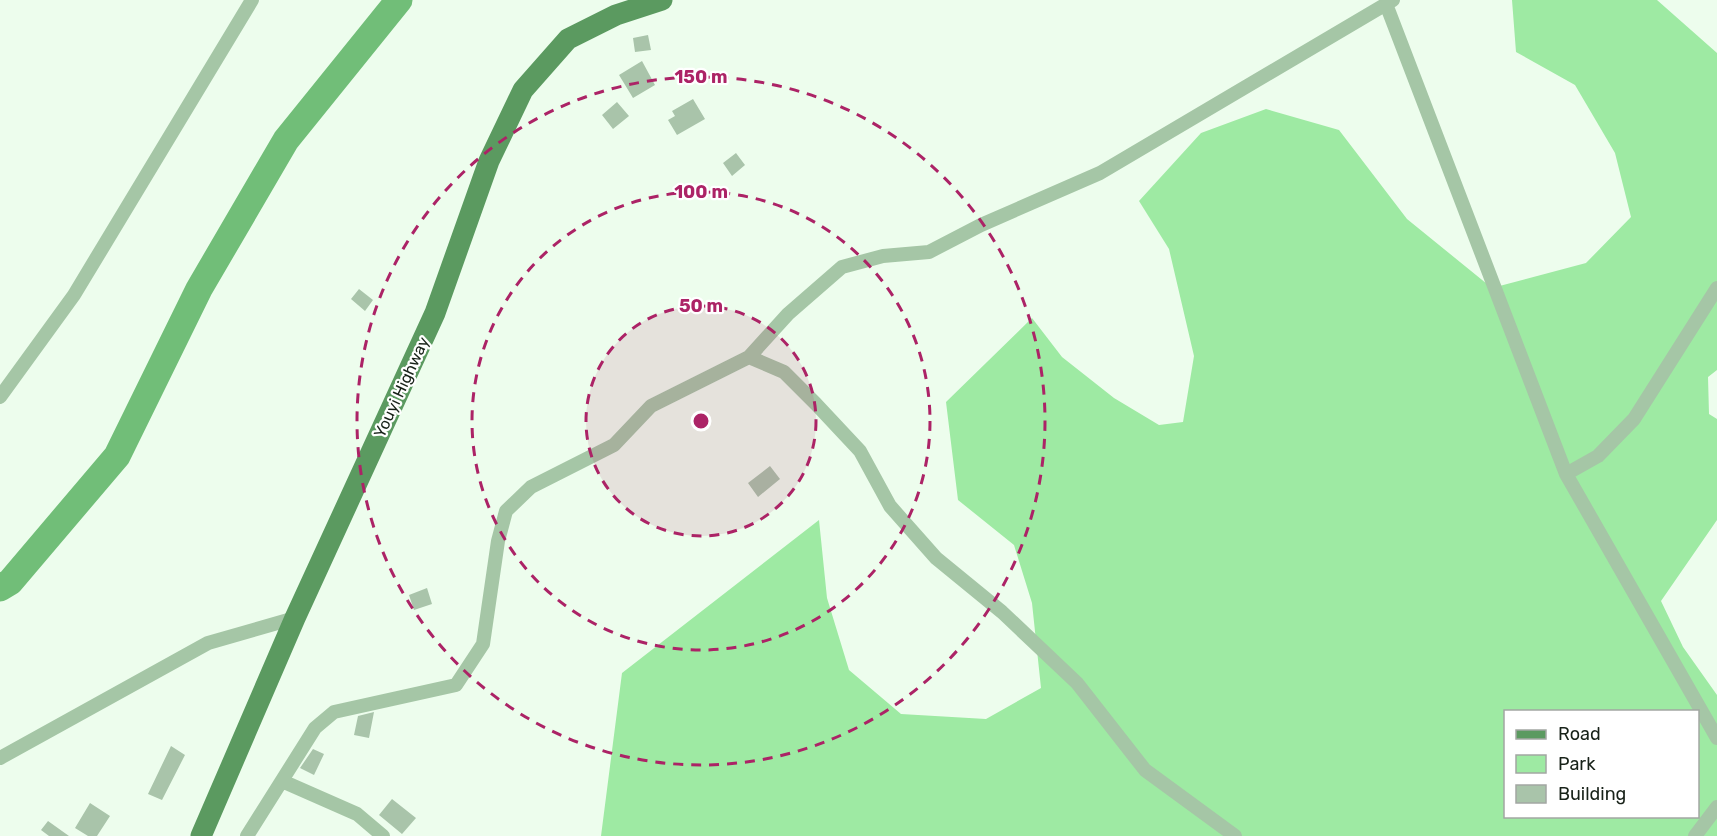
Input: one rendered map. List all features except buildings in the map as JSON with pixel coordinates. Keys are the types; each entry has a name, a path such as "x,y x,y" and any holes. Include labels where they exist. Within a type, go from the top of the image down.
{"main road":[{"name":"Youyi Highway","path":"201,836 296,618 435,312 489,161 523,90 568,39 616,15 662,0"}],"street":[{"path":"0,397 74,295 252,0"},
{"path":"248,836 315,728 334,712 456,685 483,644 498,541 506,511 531,487 614,446 651,406 749,357 788,314 842,267 883,256 929,252 981,225 1100,173 1390,2 1566,474 1717,738"},
{"path":"1566,474 1598,456 1634,419 1717,288"},
{"path":"749,357 784,372 816,404 860,451 890,506 936,558 1002,612 1077,683 1145,770 1235,836"},
{"path":"0,758 208,643 296,618"},
{"path":"282,781 357,814 383,836"},
{"path":"1695,836 1717,807"}],"green space":[{"path":"1512,0 1657,0 1717,53 1717,370 1708,377 1709,414 1717,419 1717,520 1661,601 1683,647 1717,695 1717,836 601,836 622,673 819,520 827,598 849,670 901,714 986,719 1041,688 1032,603 1014,545 958,500 946,402 1032,318 1062,357 1114,398 1159,425 1183,422 1194,356 1169,249 1139,201 1201,133 1266,109 1339,130 1407,219 1492,288 1586,263 1631,217 1615,153 1575,85 1516,52"}],"waterway":[{"path":"0,588 10,582 117,456 199,289 286,140 399,0"}]}
